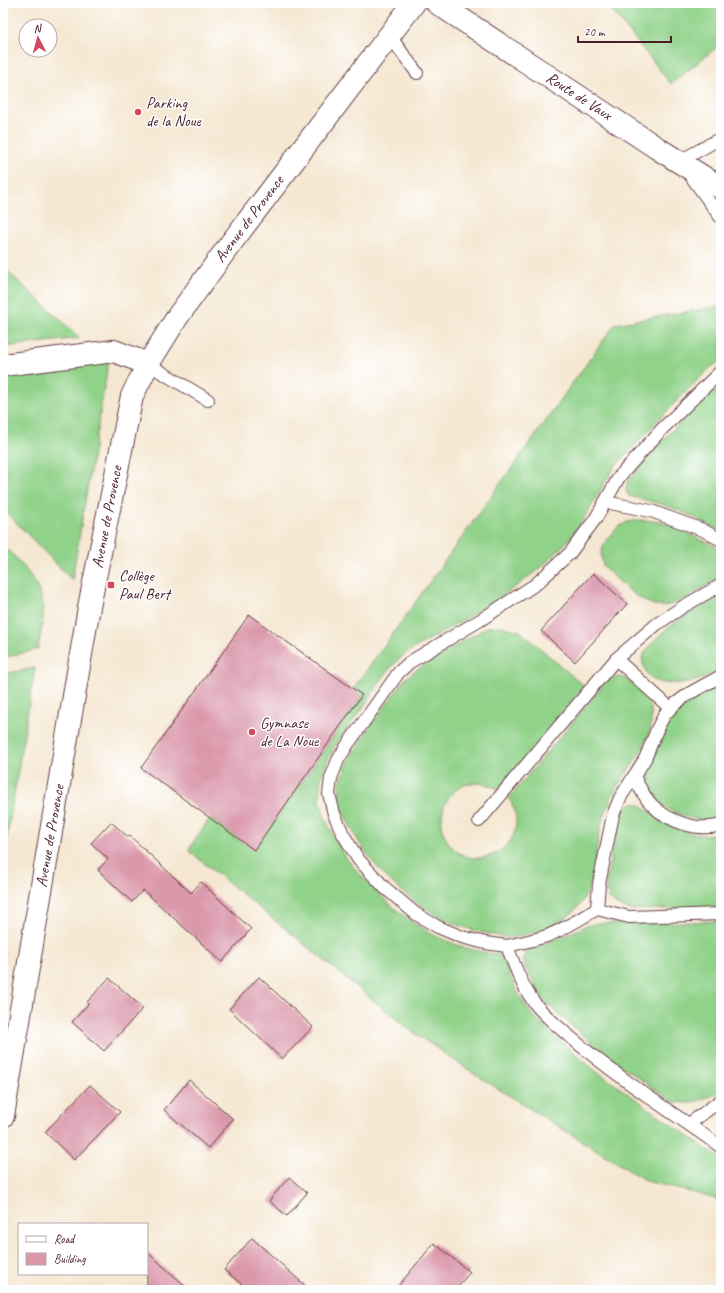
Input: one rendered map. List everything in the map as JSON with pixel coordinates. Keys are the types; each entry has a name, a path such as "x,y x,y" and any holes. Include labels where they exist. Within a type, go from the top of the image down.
{"street":[{"name":"Avenue de Provence","path":"3,1116 93,589 132,396 148,364 178,316 231,243 414,3"},
{"name":"Route de Vaux","path":"437,3 721,188"},
{"path":"3,365 114,351 148,364"}],"lane":[{"path":"390,35 417,73"},
{"path":"721,138 680,162 721,218"},
{"path":"148,364 208,400"},
{"path":"721,371 662,429 619,477 596,518 570,553 536,584 482,619 410,662 399,672 338,760 331,778 329,794 334,814 343,834 358,859 384,887 416,914 438,928 462,937 485,943 507,946 548,935 570,925 597,909 629,917 721,914"},
{"path":"605,502 651,511 703,530 721,540"},
{"path":"479,821 616,659 657,624 684,606 721,586"},
{"path":"616,659 670,708"},
{"path":"597,909 598,884 613,815 620,798 645,759 665,714 670,708 690,693 721,676"},
{"path":"634,776 640,790 652,805 665,815 683,824 701,827 721,825"},
{"path":"507,946 526,991 548,1018 599,1061 721,1147"},
{"path":"689,1124 721,1100"}],"green space":[{"path":"606,3 721,3 721,44 671,84"},
{"path":"3,267 80,338 3,347"},
{"path":"721,306 721,360 711,367 619,461 576,530 550,559 508,592 414,648 404,655 392,667 340,738 323,772 320,783 320,795 322,810 337,842 349,862 388,903 420,927 438,937 456,945 500,955 519,995 529,1011 542,1025 593,1069 721,1159 721,1200 646,1181 481,1078 411,1031 188,850 210,818 254,850 362,696 353,689 615,324"},
{"path":"109,359 72,580 3,509 3,373"},
{"path":"721,383 721,531 681,511 665,505 629,496 626,490 627,482 668,435"},
{"path":"640,520 656,521 672,526 721,549 721,576 692,595 671,605 656,605 639,598 603,566 601,554 604,544 617,528 627,522"},
{"path":"3,545 23,566 34,582 41,599 43,614 38,649 3,658"},
{"path":"721,595 721,668 699,680 688,682 666,683 654,680 650,677 643,665 642,657 657,637 688,614"},
{"path":"500,626 520,631 584,686 499,789 484,784 475,783 463,786 454,792 447,801 443,811 442,822 444,833 449,844 458,852 477,858 487,857 504,848 511,840 515,831 516,821 515,812 509,798 606,682 617,677 629,680 647,699 651,709 651,720 646,741 617,787 606,810 599,835 593,875 583,900 570,915 557,923 515,938 474,930 453,923 415,901 398,888 368,855 348,822 339,800 341,781 346,767 365,734 406,678 416,670 487,627"},
{"path":"35,668 3,861 3,674"},
{"path":"721,684 721,818 703,820 691,818 674,812 651,794 645,784 644,774 654,757 666,725 671,717 689,701"},
{"path":"633,803 641,805 657,819 667,825 682,831 706,835 721,833 721,907 630,910 613,902 607,890 607,875 619,817 623,808"},
{"path":"721,921 721,989 714,1020 714,1037 721,1064 721,1090 713,1095 688,1103 673,1102 605,1054 544,1000 526,969 524,962 526,951 531,948 550,942 586,926 598,923 628,924"}],"building":[{"path":"593,573 627,604 575,662 541,631"},
{"name":"Gymnase de La Noue","path":"249,615 362,695 254,850 141,768"},
{"path":"111,822 128,837 130,836 191,893 201,882 251,929 222,962 143,890 132,902 98,870 108,859 91,843"},
{"path":"259,977 313,1027 282,1059 229,1009"},
{"path":"109,978 143,1008 104,1051 72,1022 88,1004 87,1002"},
{"path":"189,1080 233,1119 208,1148 164,1110"},
{"path":"90,1085 120,1112 74,1160 45,1132"},
{"path":"289,1177 307,1193 287,1216 269,1201"},
{"path":"252,1238 310,1290 249,1290 224,1270"},
{"path":"434,1243 470,1272 455,1290 395,1290"},
{"path":"148,1253 190,1290 147,1290"}],"place":[{"name":"Parking de la Noue","path":"138,112"},
{"name":"Collège Paul Bert","path":"111,585"},
{"name":"Gymnase de La Noue","path":"252,732"}]}
